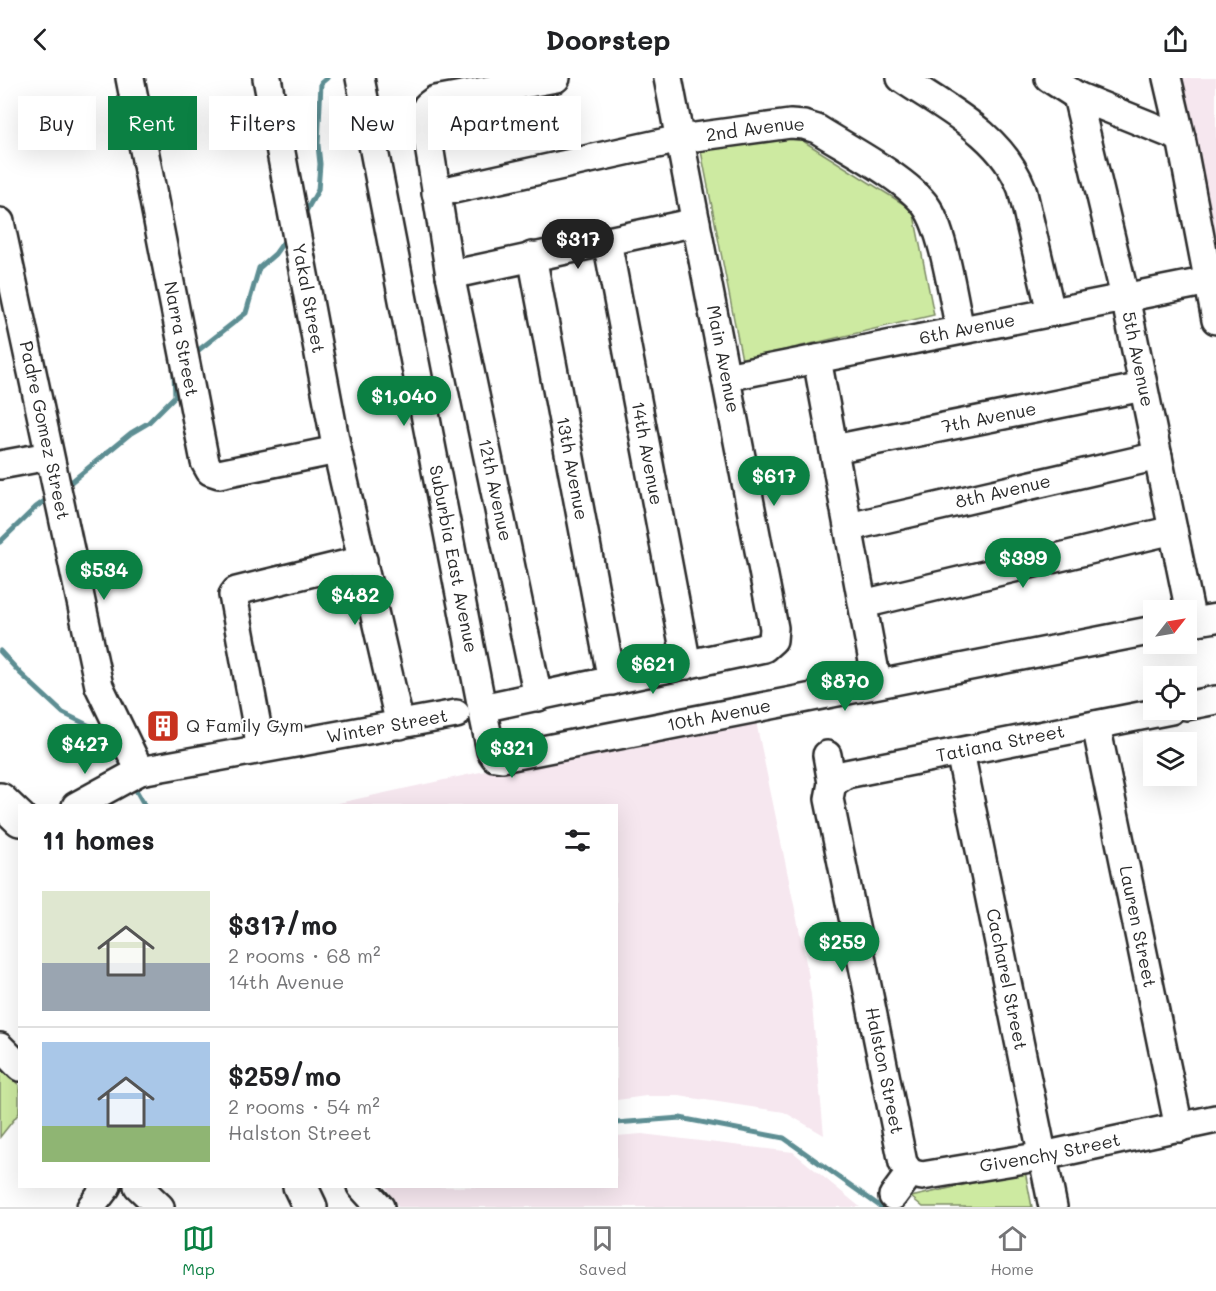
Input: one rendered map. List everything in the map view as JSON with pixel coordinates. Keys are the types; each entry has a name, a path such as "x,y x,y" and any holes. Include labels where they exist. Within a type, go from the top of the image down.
{"main road":[{"path":"0,800 18,817"}],"street":[{"name":"Narra Street","path":"130,78 205,462 210,471 219,474 337,450"},
{"name":"Yakal Street","path":"267,78 337,450 400,725"},
{"name":"Suburbia East Avenue","path":"360,78 482,708 491,751 495,757"},
{"name":"12th Avenue","path":"538,697 450,274 424,115 427,106 435,100 556,78"},
{"name":"Main Avenue","path":"668,78 774,628 773,640 764,648 687,665"},
{"path":"901,78 972,125 991,140 1007,158 1022,189 1051,312"},
{"path":"1049,78 1077,96 1181,138"},
{"path":"1167,78 1181,138 1216,320"},
{"name":"5th Avenue","path":"1077,96 1125,297 1173,530 1198,621"},
{"name":"2nd Avenue","path":"436,193 680,139 790,124 804,125 817,129 906,185 926,206 933,218 960,330"},
{"name":"Padre Gomez Street","path":"0,222 99,686 131,775"},
{"path":"450,274 696,222"},
{"name":"14th Avenue","path":"607,241 687,665"},
{"name":"13th Avenue","path":"531,256 612,681"},
{"name":"6th Avenue","path":"726,377 1209,281"},
{"path":"818,359 877,683"},
{"name":"7th Avenue","path":"834,449 1143,387"},
{"path":"0,465 49,456"},
{"name":"8th Avenue","path":"849,527 1158,456"},
{"path":"863,604 1173,530"},
{"path":"261,748 233,595 236,591 363,560"},
{"name":"10th Avenue","path":"495,757 502,758 1143,632"},
{"path":"482,708 687,665"},
{"path":"1197,704 1216,700"},
{"name":"Winter Street","path":"131,775 261,748 456,714"},
{"name":"Tatiana Street","path":"832,783 846,774 1143,716"},
{"name":"Lauren Street","path":"1096,725 1179,1128"},
{"name":"Cacharel Street","path":"960,752 1053,1207"},
{"name":"Halston Street","path":"827,755 832,783 829,799 903,1163 910,1173"},
{"path":"80,804 131,775"},
{"path":"0,1047 18,1065"},
{"name":"Givenchy Street","path":"910,1173 922,1176 1043,1156 1216,1119"},
{"path":"893,1196 910,1173"},
{"path":"91,1207 105,1188"},
{"path":"140,1188 160,1207"},
{"path":"363,1188 380,1207"}],"shaded area":[{"path":"1175,78 1216,78 1216,290"},
{"path":"754,712 809,977 824,1135 784,1112 679,1096 646,1096 618,1100 618,804 334,804"},
{"path":"642,1134 793,1152 860,1207 398,1207 387,1188 618,1188 618,1136"}],"green space":[{"path":"792,134 913,210 934,315 742,360 701,151"},
{"path":"0,1068 18,1084 18,1114 0,1137"},
{"path":"1025,1171 1032,1207 923,1207 911,1197"}],"waterway":[{"path":"305,213 318,190 321,83 327,78"},
{"path":"191,356 246,313 259,268 275,254 285,240"},
{"path":"65,487 131,433 148,423 175,396 174,374 177,369"},
{"path":"0,542 36,507 50,497"},
{"path":"0,651 63,713 98,730 111,745 124,769"},
{"path":"132,783 144,804"},
{"path":"618,1123 680,1118 784,1138 881,1207"}],"place":[{"name":"Q Family Gym","path":"163,726"}]}
